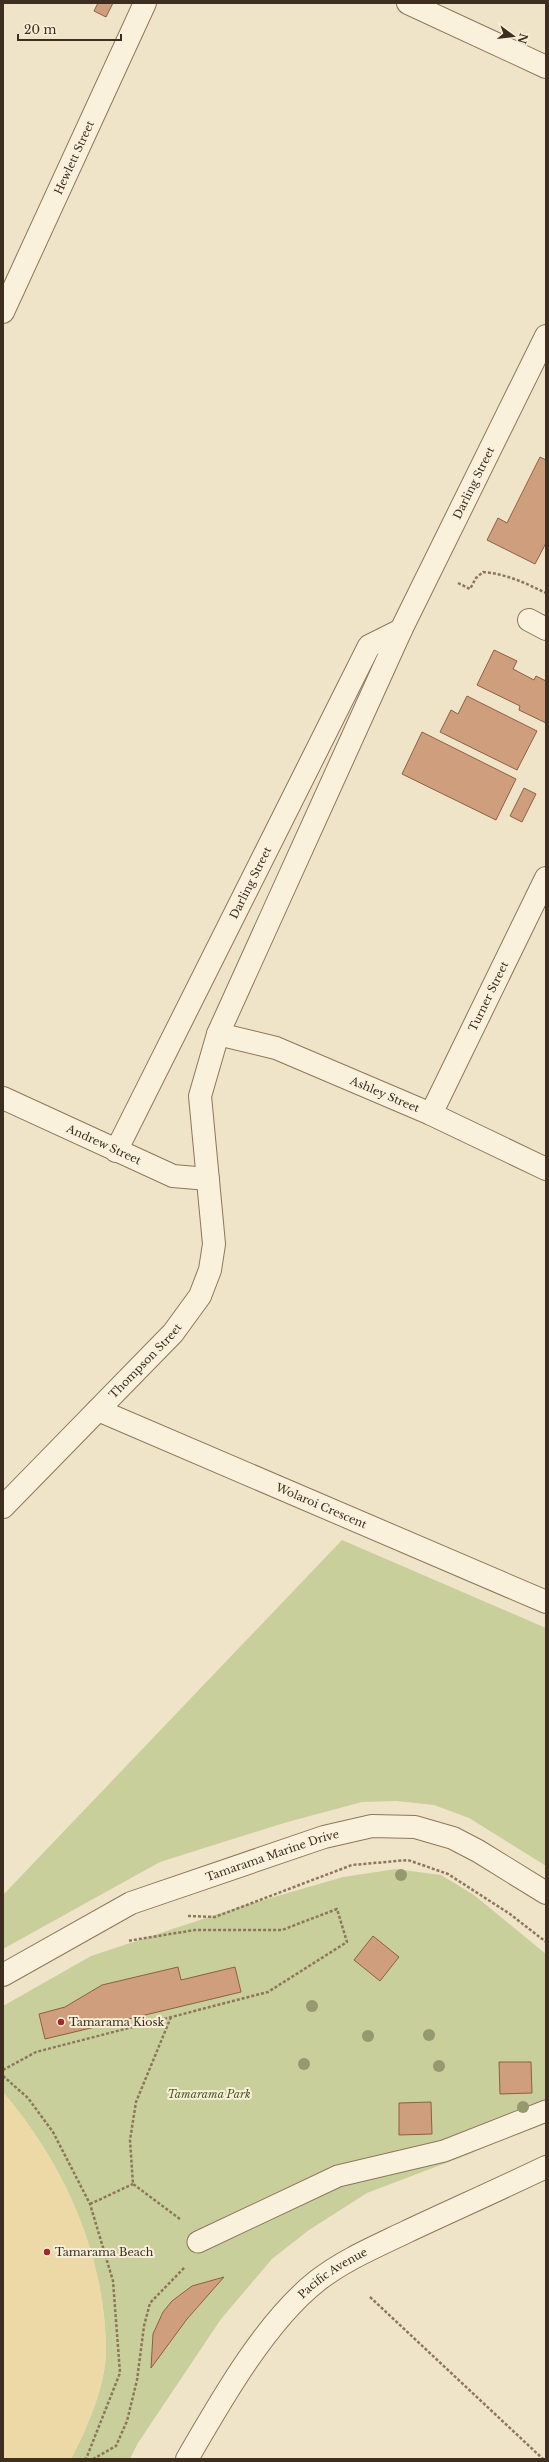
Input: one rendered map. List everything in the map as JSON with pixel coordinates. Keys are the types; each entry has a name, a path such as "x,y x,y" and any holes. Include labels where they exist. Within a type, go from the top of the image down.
{"street":[{"name":"Hewlett Street","path":"3,312 145,3"},
{"path":"408,3 546,67"},
{"name":"Darling Street","path":"208,1179 200,1096 218,1034 401,630 546,336"},
{"name":"Darling Street","path":"116,1151 369,646 401,630"},
{"name":"Turner Street","path":"431,1114 546,878"},
{"name":"Ashley Street","path":"218,1034 276,1048 431,1114 546,1169"},
{"name":"Andrew Street","path":"3,1098 173,1176 208,1179"},
{"name":"Thompson Street","path":"3,1507 173,1333 200,1296 210,1270 214,1244 208,1179"},
{"name":"Wolaroi Crescent","path":"98,1410 546,1602"},
{"name":"Tamarama Marine Drive","path":"3,1975 130,1903 324,1837 372,1826 415,1827 453,1838 478,1850 546,1893"},
{"name":"Pacific Avenue","path":"188,2459 252,2356 275,2323 316,2282 336,2267 380,2244 546,2167"}],"lane":[{"path":"198,2242 338,2176 444,2151 546,2111"}],"path":[{"path":"458,583 470,589 476,578 483,572 496,573 516,578 546,593"},
{"path":"186,1916 216,1917 352,1865 408,1860 448,1874 510,1914 546,1942"},
{"path":"3,2070 36,2052 268,1992 347,1942 337,1910 282,1930 195,1930 124,1942"},
{"path":"93,2459 116,2446 127,2420 137,2380 144,2326 150,2304 190,2263 198,2242 181,2221 133,2184 130,2140 136,2102 172,2017"},
{"path":"3,2076 28,2098 53,2132 90,2204 113,2281 120,2373 86,2459"},
{"path":"90,2204 133,2184"},
{"path":"370,2297 543,2459"}],"green space":[{"path":"342,1540 546,1628 546,1866 469,1818 434,1805 396,1801 362,1802 284,1823 160,1862 3,1949 3,1895"},
{"name":"Tamarama Park","path":"396,1869 441,1875 474,1895 546,1954 546,2120 467,2155 367,2193 309,2230 272,2259 221,2319 138,2443 130,2459 71,2459 89,2420 103,2377 106,2350 104,2314 98,2279 89,2245 77,2212 45,2149 3,2092 3,2006 91,1956 239,1907 343,1877"}],"sand":[{"name":"Tamarama Beach","path":"3,2092 45,2149 62,2180 77,2212 89,2245 98,2279 104,2314 106,2350 103,2377 89,2420 71,2459 3,2459"}],"building":[{"path":"98,3 113,3 106,17 94,11"},
{"path":"540,457 546,460 546,543 535,564 487,540 498,518 507,523"},
{"path":"494,650 517,661 513,669 534,680 536,676 546,681 546,723 519,710 520,706 477,685"},
{"path":"467,696 537,731 517,770 440,732 451,710 458,714"},
{"path":"422,732 516,779 496,820 402,774"},
{"path":"524,788 536,794 522,822 510,816"},
{"path":"373,1936 399,1957 380,1981 354,1960"},
{"path":"178,1967 181,1980 235,1967 241,1992 45,2039 39,2014 65,2007 102,1985"},
{"path":"499,2062 531,2062 532,2093 500,2094"},
{"path":"431,2102 432,2134 399,2135 399,2103"},
{"path":"224,2277 187,2319 151,2368 153,2334 163,2312 172,2301 192,2286"}],"place":[{"name":"Tamarama Kiosk","path":"61,2022"},
{"name":"Tamarama Beach","path":"47,2252"}]}
